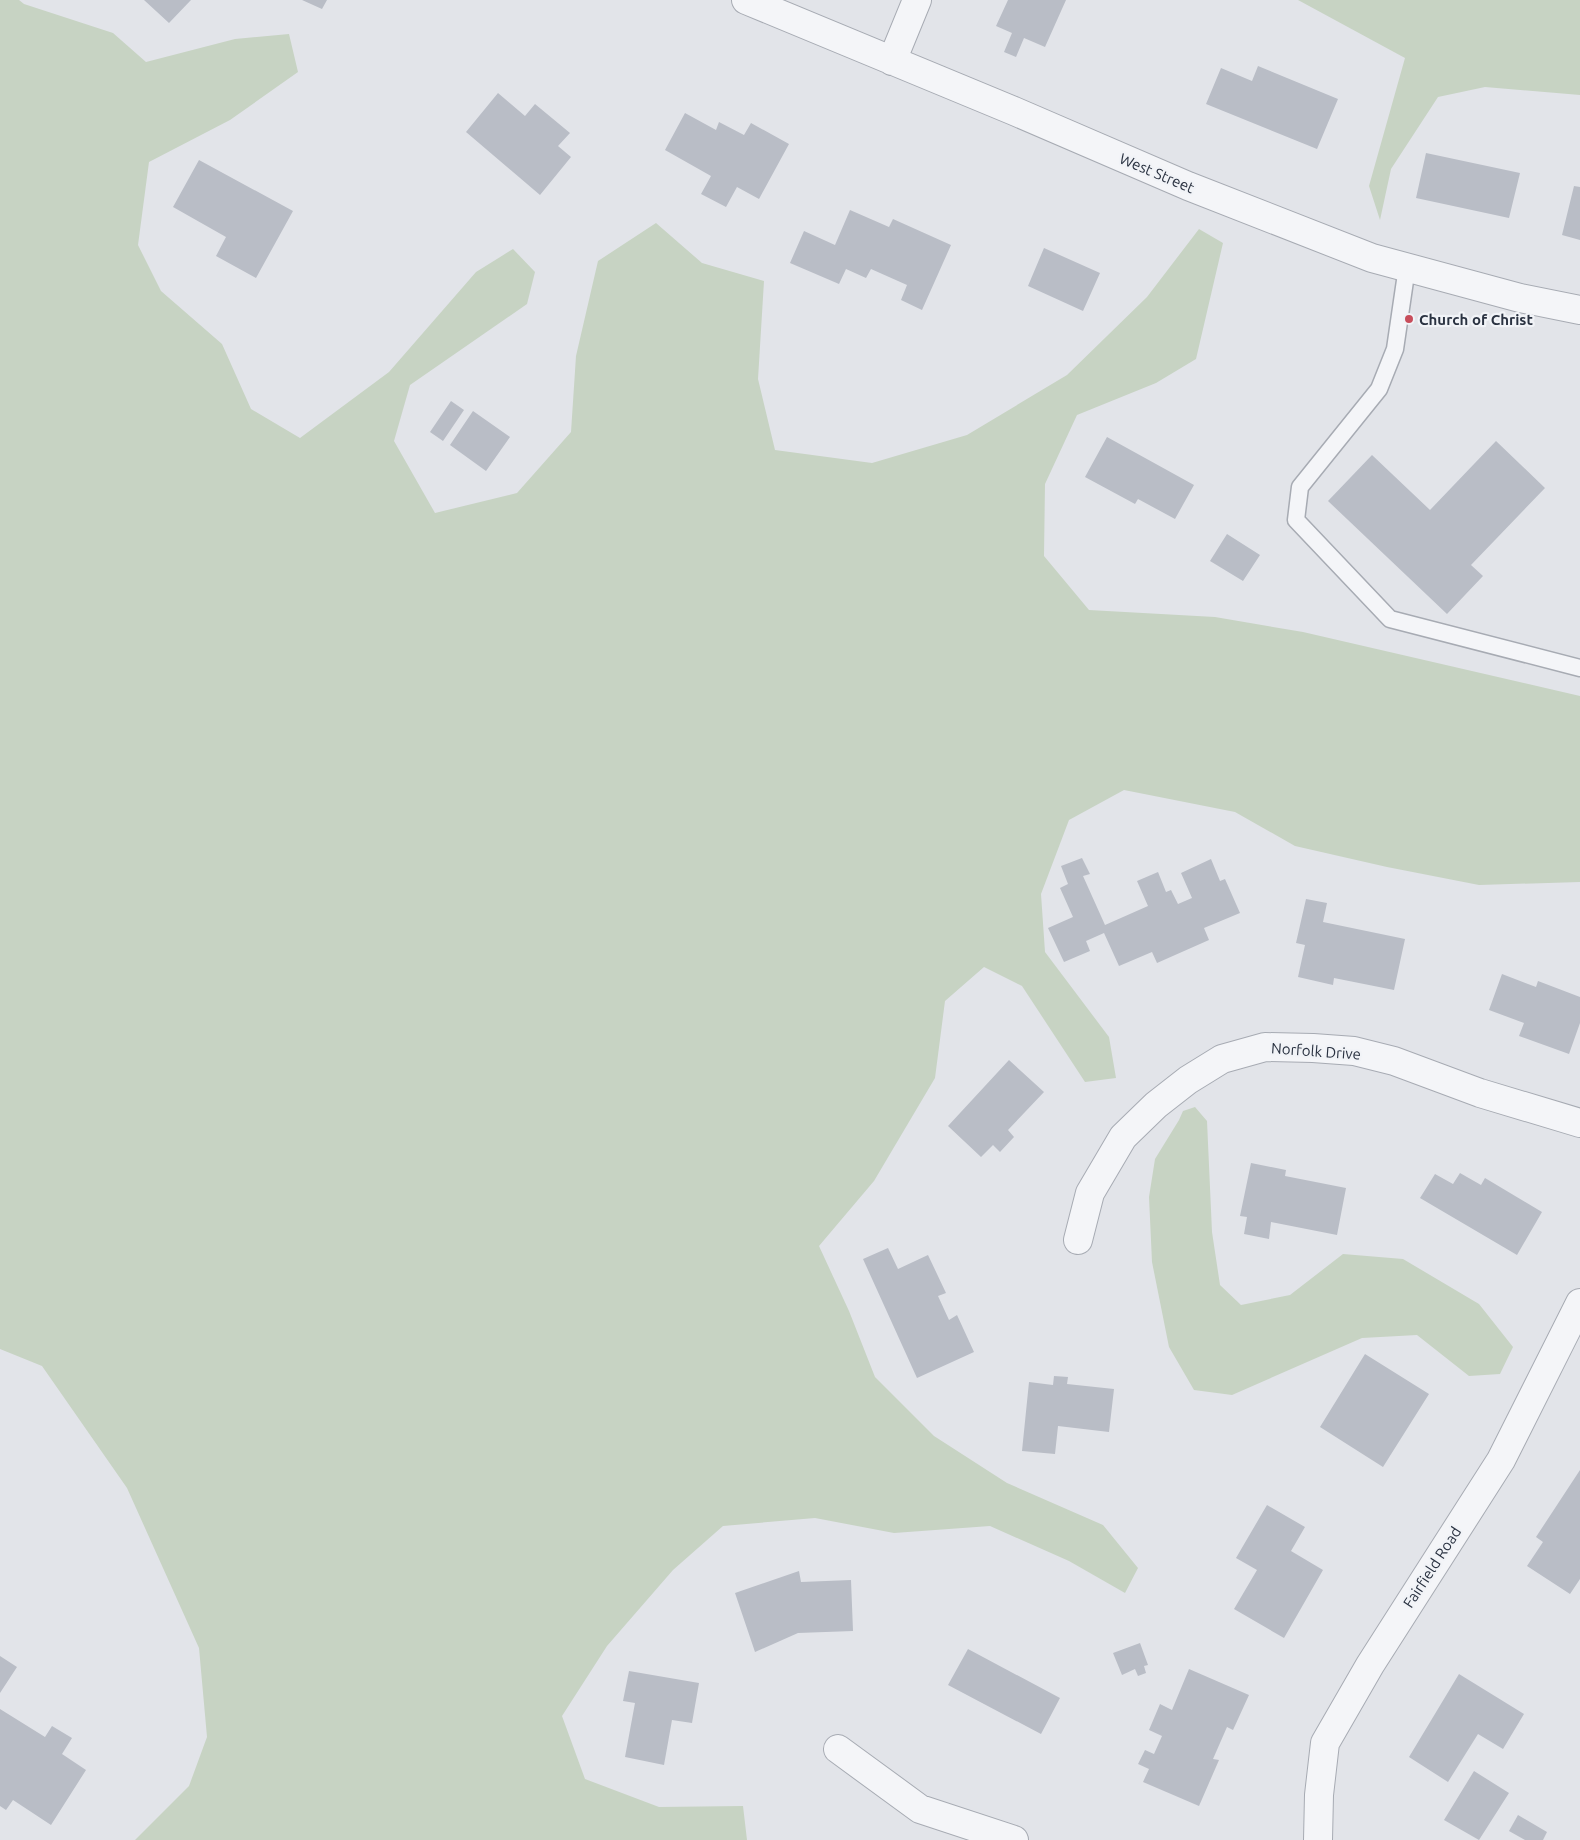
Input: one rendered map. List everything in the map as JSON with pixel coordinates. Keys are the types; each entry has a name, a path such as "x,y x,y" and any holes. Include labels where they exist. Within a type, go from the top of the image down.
{"street":[{"name":"West Street","path":"746,0 1188,186 1372,258 1520,298 1580,310"},
{"path":"892,61 916,0"},
{"name":"Norfolk Drive","path":"1078,1240 1090,1193 1123,1137 1156,1105 1188,1080 1222,1059 1266,1047 1354,1051 1394,1061 1480,1093 1580,1123"},
{"name":"Fairfield Road","path":"1318,1840 1319,1795 1325,1743 1351,1695 1502,1460 1580,1303"},
{"path":"838,1749 920,1809 1014,1840"}],"lane":[{"path":"1407,267 1395,349 1379,389 1300,487 1296,520 1390,619 1580,668"}],"green space":[{"path":"0,0 19,0 24,4 113,33 146,62 235,39 289,34 298,72 230,120 149,162 138,245 161,291 222,344 251,409 300,438 389,372 476,272 513,249 535,272 527,304 410,385 394,441 435,513 517,493 571,432 576,356 598,261 656,223 702,263 764,281 758,379 775,450 872,463 967,435 1067,375 1147,297 1199,229 1223,243 1196,359 1156,383 1077,415 1045,484 1044,556 1089,610 1215,617 1303,632 1580,696 1580,882 1479,885 1387,867 1295,846 1235,812 1124,790 1069,820 1041,894 1045,952 1109,1037 1116,1078 1085,1082 1022,986 984,967 945,1001 935,1078 874,1181 819,1246 849,1311 875,1377 934,1436 1007,1483 1103,1525 1138,1568 1125,1593 1069,1561 990,1526 894,1533 815,1518 723,1526 673,1570 607,1646 562,1716 585,1779 659,1807 743,1806 747,1840 135,1840 189,1786 207,1737 199,1648 127,1488 42,1366 0,1349"},
{"path":"1298,0 1580,0 1580,95 1485,87 1438,97 1391,169 1380,220 1369,186 1405,58"},
{"path":"1195,1107 1207,1121 1212,1232 1220,1285 1241,1305 1290,1295 1343,1254 1403,1259 1479,1304 1513,1347 1500,1374 1469,1376 1417,1335 1362,1338 1232,1395 1194,1390 1169,1347 1152,1262 1149,1197 1155,1159 1183,1111"}],"building":[{"path":"144,0 191,0 169,23"},
{"path":"302,0 327,0 322,9"},
{"path":"1008,0 1066,0 1045,47 1024,38 1016,57 1004,52 1012,33 996,26"},
{"path":"1258,66 1338,99 1317,149 1206,104 1221,68 1252,81"},
{"path":"498,93 525,116 535,104 570,133 558,146 571,157 540,195 466,132"},
{"path":"685,113 716,130 719,122 744,135 751,123 789,144 759,199 737,187 726,207 701,194 711,176 665,150"},
{"path":"1426,153 1520,173 1509,218 1416,198"},
{"path":"199,160 293,211 256,278 216,256 226,237 173,207"},
{"path":"1574,186 1580,187 1580,240 1562,235"},
{"path":"850,210 889,227 893,219 951,245 922,310 901,300 907,285 871,269 866,278 846,269 839,284 790,263 804,231 835,245"},
{"path":"1044,248 1100,273 1083,311 1028,286"},
{"path":"451,401 464,410 443,441 430,432"},
{"path":"473,411 510,437 486,471 450,445"},
{"path":"1107,437 1194,485 1175,519 1138,499 1135,504 1085,477"},
{"path":"1496,441 1545,488 1471,565 1483,576 1447,614 1328,501 1372,455 1430,510"},
{"path":"1227,534 1260,555 1243,581 1210,561"},
{"path":"1082,858 1090,874 1083,876 1105,925 1148,906 1137,881 1158,872 1166,892 1171,890 1178,904 1192,898 1181,873 1211,859 1220,881 1225,879 1240,913 1204,928 1209,940 1157,963 1152,952 1119,966 1104,933 1086,941 1090,951 1064,962 1048,928 1073,917 1060,888 1068,884 1061,866"},
{"path":"1306,899 1327,903 1323,922 1405,939 1394,990 1334,978 1333,985 1298,977 1305,945 1296,943"},
{"path":"1502,974 1536,987 1538,981 1580,997 1580,1023 1569,1054 1519,1036 1524,1023 1489,1010"},
{"path":"1009,1060 1044,1092 1008,1130 1014,1137 1000,1152 993,1145 981,1157 948,1126"},
{"path":"1251,1163 1286,1170 1285,1176 1346,1188 1337,1235 1271,1222 1269,1239 1244,1234 1247,1217 1240,1216"},
{"path":"1460,1173 1481,1185 1485,1178 1542,1212 1517,1255 1420,1198 1435,1174 1453,1184"},
{"path":"888,1248 898,1269 928,1255 946,1293 938,1296 949,1320 957,1315 974,1352 917,1378 863,1259"},
{"path":"1365,1354 1429,1394 1383,1467 1320,1427"},
{"path":"1054,1376 1068,1377 1067,1384 1114,1389 1109,1432 1058,1426 1055,1454 1022,1451 1029,1382 1053,1385"},
{"path":"1580,1470 1580,1579 1570,1594 1527,1566 1543,1542 1536,1537"},
{"path":"1267,1505 1305,1527 1291,1551 1323,1570 1284,1638 1234,1609 1257,1570 1236,1558"},
{"path":"799,1571 801,1582 851,1580 853,1631 798,1633 755,1652 735,1593"},
{"path":"1140,1643 1148,1665 1144,1666 1146,1673 1138,1676 1135,1669 1122,1675 1113,1653"},
{"path":"968,1649 1060,1698 1041,1734 948,1685"},
{"path":"0,1656 17,1667 0,1693"},
{"path":"1189,1669 1249,1695 1233,1730 1227,1727 1213,1759 1219,1760 1199,1806 1143,1782 1149,1769 1138,1764 1145,1750 1154,1754 1162,1736 1149,1730 1160,1704 1172,1710"},
{"path":"629,1671 699,1683 692,1723 672,1720 664,1765 625,1757 635,1703 623,1701"},
{"path":"1459,1674 1524,1714 1503,1749 1478,1734 1448,1782 1409,1757"},
{"path":"0,1709 45,1737 52,1726 72,1738 62,1754 86,1770 51,1825 13,1800 6,1810 0,1806"},
{"path":"1474,1771 1509,1793 1479,1840 1444,1820"},
{"path":"1518,1815 1547,1832 1543,1840 1525,1840 1509,1831"}],"place":[{"name":"Church of Christ","path":"1409,319"}]}
